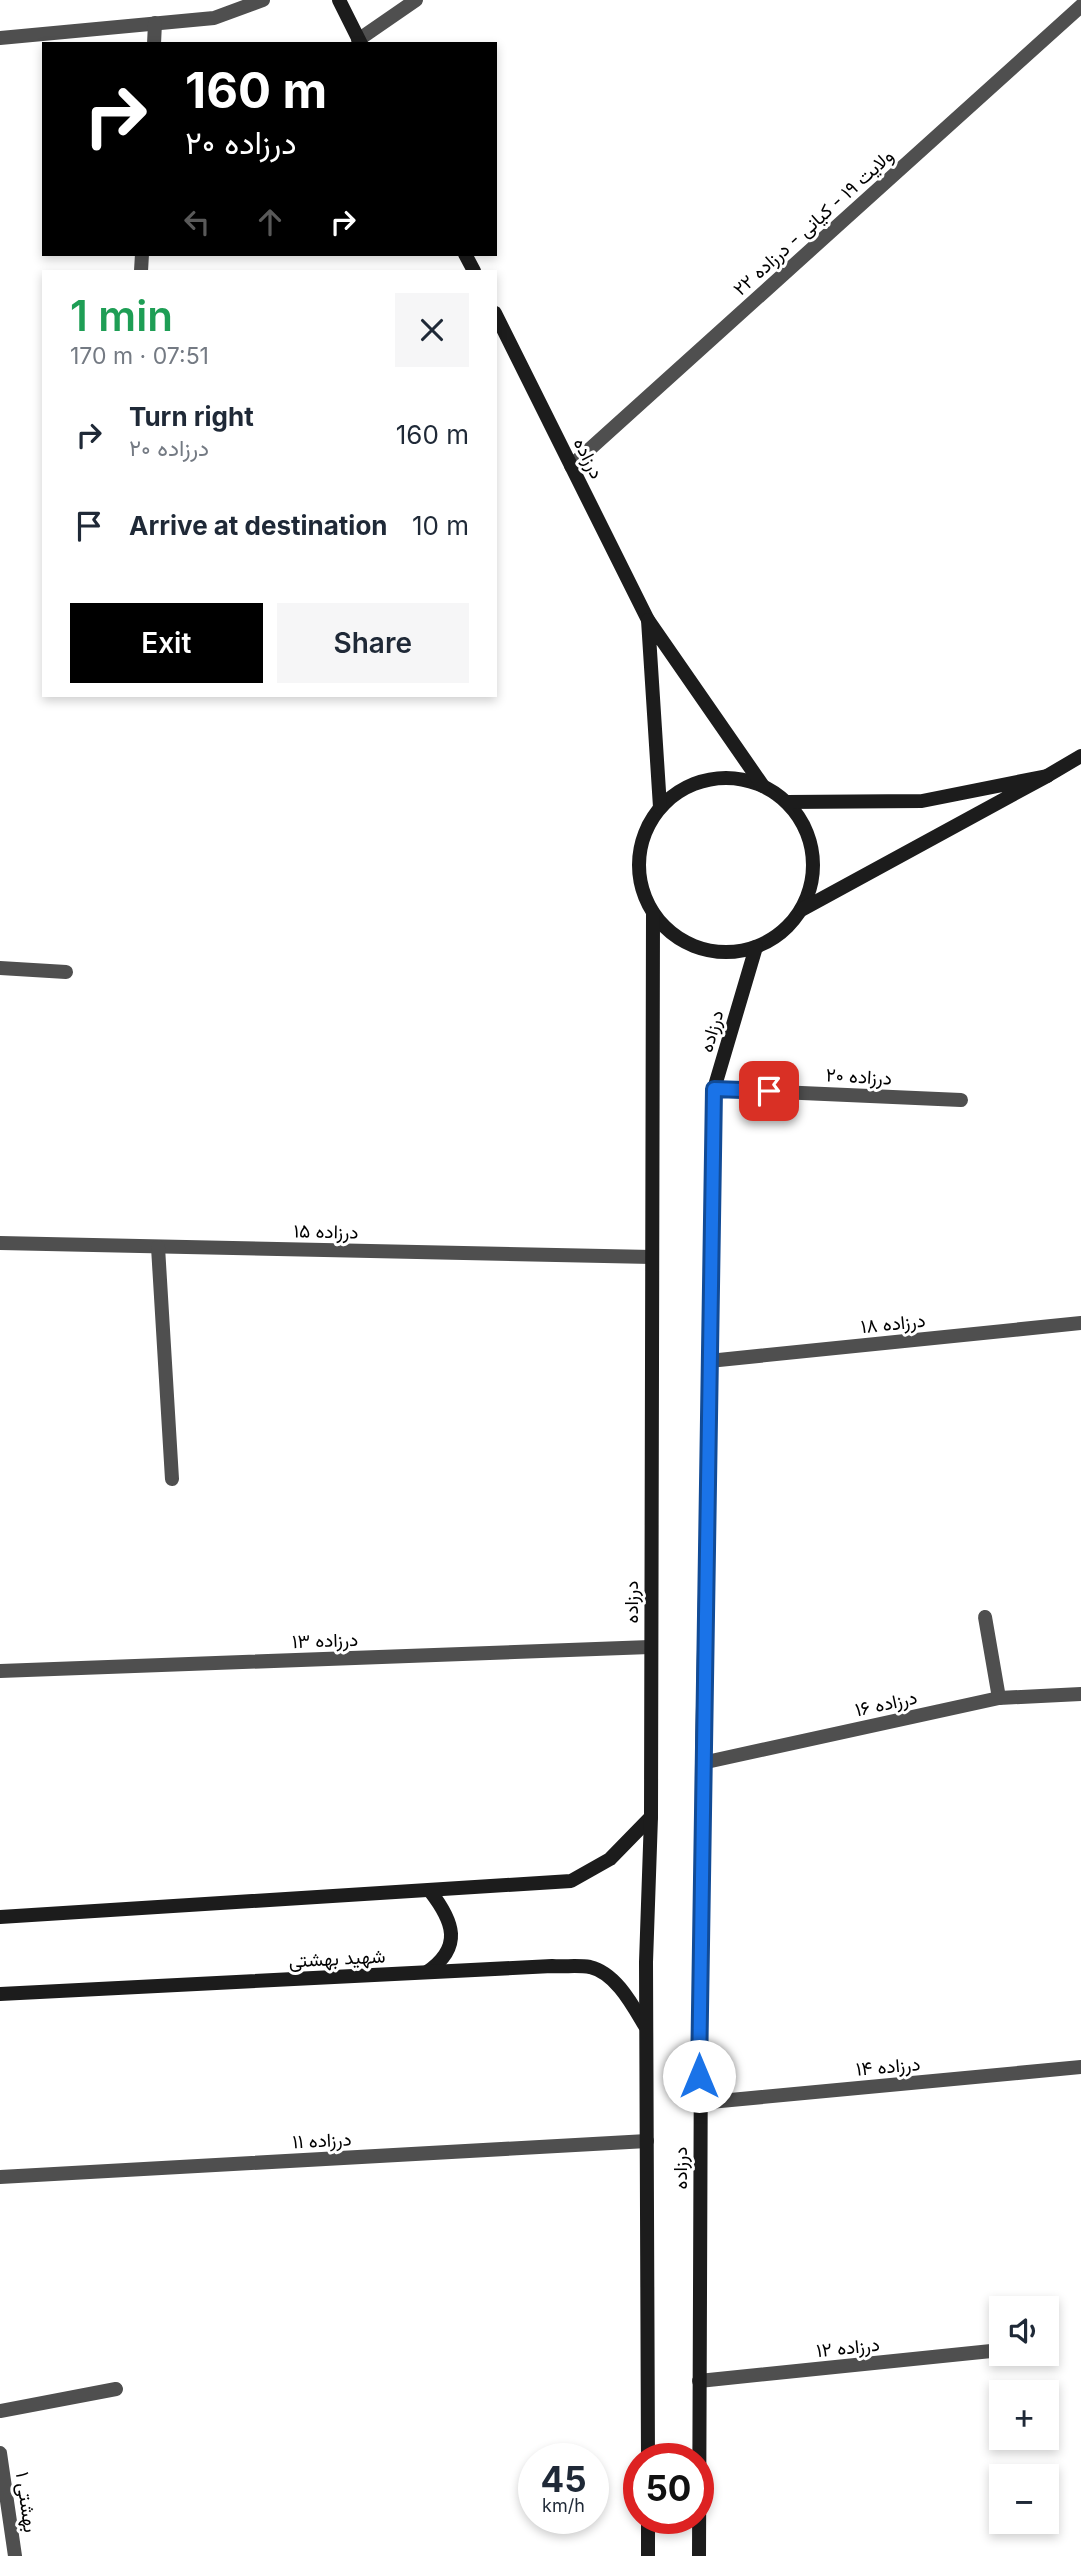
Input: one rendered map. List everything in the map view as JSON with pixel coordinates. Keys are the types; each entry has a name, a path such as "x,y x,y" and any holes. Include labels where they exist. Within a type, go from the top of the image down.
{"main road":[{"path":"339,0 359,42"},
{"name":"درزاده","path":"497,317 648,620"},
{"path":"648,620 763,786"},
{"path":"648,620 660,807"},
{"path":"801,910 1081,755"},
{"path":"787,802 922,801 1047,776"},
{"path":"737,777 763,786 787,802 804,825 812,853 811,883 801,910 782,932 756,947 728,953 699,948 673,935 653,913 641,887 638,858 645,831 660,807 682,789 708,778 737,777"},
{"name":"درزاده","path":"648,2443 646,2028 651,1818 653,913"},
{"name":"درزاده","path":"699,2556 702,1763 714,1089 756,947"},
{"path":"0,1917 571,1881 610,1859 651,1818"},
{"path":"426,1973 444,1957 452,1936 446,1914 430,1891"},
{"name":"شهید بهشتی","path":"0,1994 590,1967 605,1973 630,2001 646,2028"},
{"path":"648,2534 648,2556"}],"street":[{"path":"0,38 214,18 263,0"},
{"path":"359,42 416,0"},
{"name":"ولایت ۱۹ - کیانی - درزاده ۲۲","path":"571,466 1081,6"},
{"path":"154,42 155,23"},
{"path":"0,968 66,972"},
{"name":"درزاده ۲۰","path":"714,1089 961,1100"},
{"name":"درزاده ۱۵","path":"0,1243 652,1257"},
{"path":"158,1247 172,1479"},
{"name":"درزاده ۱۸","path":"709,1361 1081,1323"},
{"path":"985,1617 999,1698"},
{"name":"درزاده ۱۳","path":"0,1671 650,1647"},
{"name":"درزاده ۱۶","path":"702,1763 999,1698 1081,1693"},
{"name":"درزاده ۱۴","path":"699,2103 1081,2067"},
{"name":"درزاده ۱۱","path":"0,2176 647,2141"},
{"name":"درزاده ۱۲","path":"699,2381 989,2351"},
{"path":"0,2411 116,2389"},
{"name":"بهشتی ۱","path":"0,2453 15,2556"}],"route":[{"path":"699,2076 702,1736 714,1089 769,1091"}]}
